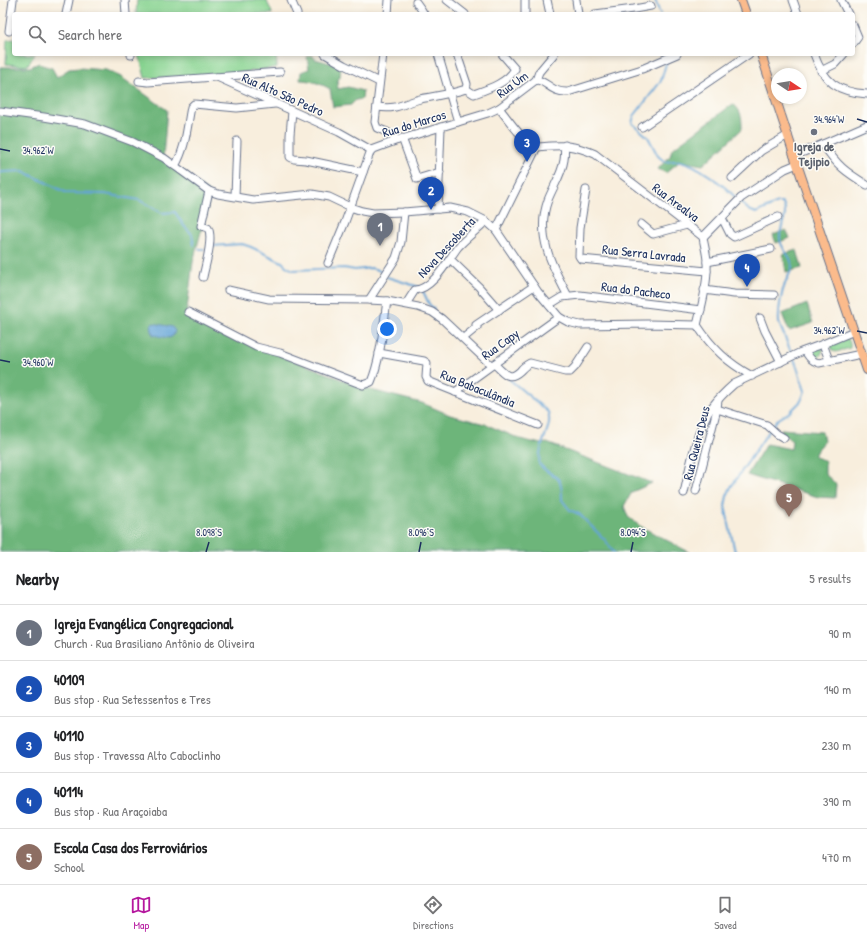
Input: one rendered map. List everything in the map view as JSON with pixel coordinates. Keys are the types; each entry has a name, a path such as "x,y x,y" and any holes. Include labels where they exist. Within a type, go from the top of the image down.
{"main road":[{"path":"741,0 745,12"},
{"path":"762,56 795,160 867,370"}],"street":[{"path":"9,32 13,0"},
{"path":"66,12 69,0"},
{"path":"125,0 126,12"},
{"path":"388,12 389,0"},
{"path":"447,0 456,2 464,12"},
{"path":"525,0 525,12"},
{"path":"548,0 550,12"},
{"path":"576,0 578,12"},
{"path":"794,0 797,12"},
{"path":"841,0 847,12"},
{"path":"294,1 297,12"},
{"path":"416,2 423,12"},
{"path":"614,12 634,10 651,6"},
{"path":"855,30 858,37 855,41"},
{"path":"328,56 379,82"},
{"path":"383,56 375,122 376,127 400,139 417,179 440,172"},
{"path":"439,56 458,122"},
{"path":"458,56 467,88 474,94 495,86 513,73 515,69 504,56"},
{"path":"552,56 539,72 537,80 557,91 568,92 622,76 674,56"},
{"path":"642,127 746,56"},
{"path":"815,56 821,71 830,82 849,92 867,94"},
{"path":"821,71 835,64 842,56"},
{"path":"140,80 148,82 280,72"},
{"name":"Rua Alto São Pedro","path":"217,77 339,132"},
{"name":"Rua Um","path":"499,108 537,80"},
{"path":"377,107 394,108 421,99 450,94 467,88"},
{"path":"175,166 182,154 191,110 194,104 237,108 275,104"},
{"path":"496,230 537,147 527,140 499,108"},
{"name":"Rua do Marcos","path":"339,132 371,150 400,139 480,116 499,108"},
{"path":"0,111 85,124 146,148 175,166 209,191 253,200 320,194 337,200 350,207 372,213 460,209 486,222 496,230 534,286 562,320 580,325 697,325 706,339 722,357 740,370 752,376"},
{"path":"292,111 290,156 294,159 314,161 363,172"},
{"path":"702,237 738,200 795,160 823,144 867,125"},
{"path":"438,209 441,127"},
{"path":"732,178 761,151 788,135"},
{"path":"235,196 237,141"},
{"path":"823,144 836,163 867,185"},
{"path":"549,306 562,297 568,296 549,257 546,247 544,224 546,208 563,164 564,145"},
{"name":"Rua Arealva","path":"537,147 564,145 581,148 595,154 702,237 707,262 704,290 697,325"},
{"path":"328,263 345,222 371,150"},
{"name":"Rua Serra Lavrada","path":"586,190 580,228 580,258 583,260 706,271"},
{"path":"203,277 210,232 208,228 201,226 209,191"},
{"path":"369,300 396,258 401,242 404,212"},
{"path":"722,218 730,234 734,237 778,217"},
{"name":"Nova Descoberta","path":"406,304 415,290 423,288 446,265 459,247 486,222"},
{"path":"641,224 653,234 687,225"},
{"path":"707,262 771,249"},
{"path":"450,259 479,287 499,310"},
{"path":"466,336 477,327 476,325 534,286"},
{"path":"228,290 269,299 369,300 406,304 432,312 442,319 492,365 511,377 530,363 568,373 572,371 588,347"},
{"path":"704,290 734,294 774,294"},
{"name":"Rua do Pacheco","path":"568,296 580,295 700,310"},
{"path":"188,312 256,347 280,353 364,385 371,382 379,353 387,301"},
{"name":"Rua Capy","path":"455,392 558,317"},
{"path":"760,318 781,362"},
{"name":"Rua Queira Deus","path":"696,491 718,400 734,384 789,357 854,331"},
{"path":"823,344 829,360"},
{"path":"803,351 813,362 819,363 861,354"},
{"name":"Rua Babaculândia","path":"379,353 426,362 427,380 538,425"},
{"path":"715,408 770,427 775,433 784,438"},
{"name":"Rua Queira Deus","path":"684,493 702,427 715,408"}],"green space":[{"path":"137,0 267,0 272,12 136,12"},
{"path":"12,39 12,56 34,56 27,66 6,64 7,40"},
{"path":"140,56 276,56 277,67 261,70 228,74 145,78"},
{"path":"313,56 315,59 341,66 340,77 337,81 338,89 348,87 363,91 362,99 356,100 351,105 333,107 330,89 323,85 300,80 301,72 309,69 307,57"},
{"path":"39,63 52,68 57,77 69,69 79,68 106,70 121,77 167,110 163,158 211,194 193,262 186,317 363,388 422,403 450,415 485,424 520,439 541,444 547,443 652,483 632,492 624,506 628,517 640,526 689,552 0,552 0,67 30,67"},
{"path":"733,104 741,115 742,129 703,165 680,161 666,173 658,169 670,156 672,149"},
{"path":"786,230 790,238 776,243 773,235"},
{"path":"797,250 802,268 786,272 783,254"},
{"path":"807,304 813,323 789,331 782,314"},
{"path":"846,337 850,342 850,348 836,352 832,350 830,344"},
{"path":"821,346 823,350 818,357 815,358 808,351"},
{"path":"781,429 822,432 824,441 814,456 825,461 825,474 836,484 835,498 818,497 747,475 766,444 791,449 792,441 782,433"}],"water":[{"path":"153,323 172,327 175,331 173,336 169,338 153,335 151,326"}],"waterway":[{"path":"655,0 659,12"},
{"path":"667,60 661,81 634,116 632,123 648,137 658,156 665,162 680,161 694,166 718,182 737,199"},
{"path":"0,173 23,171 67,193 105,194 139,200 162,213 175,212 184,226 192,234 194,245"},
{"path":"735,552 725,506 727,496 731,487 777,420 790,412 801,401 805,391 796,364 779,323 781,296 792,266 792,262 782,246 780,239 785,215 784,206 782,203 778,203 756,213 749,210 740,202"},
{"path":"212,246 242,244 282,262 293,270 344,268 355,270 371,268 384,274"},
{"path":"199,249 204,249"},
{"path":"387,277 419,287"},
{"path":"422,289 429,304 434,309"},
{"path":"509,379 548,412 549,425 539,457 539,464 559,480 561,484 562,500 570,510 579,514 605,540 614,552"}],"place":[{"name":"Igreja de Tejipio","path":"814,132"},
{"name":"40110","path":"527,162"},
{"name":"40109","path":"431,210"},
{"name":"Igreja Evangélica Congregacional","path":"380,246"},
{"name":"40114","path":"747,287"},
{"name":"Escola Casa dos Ferroviários","path":"789,517"}]}
